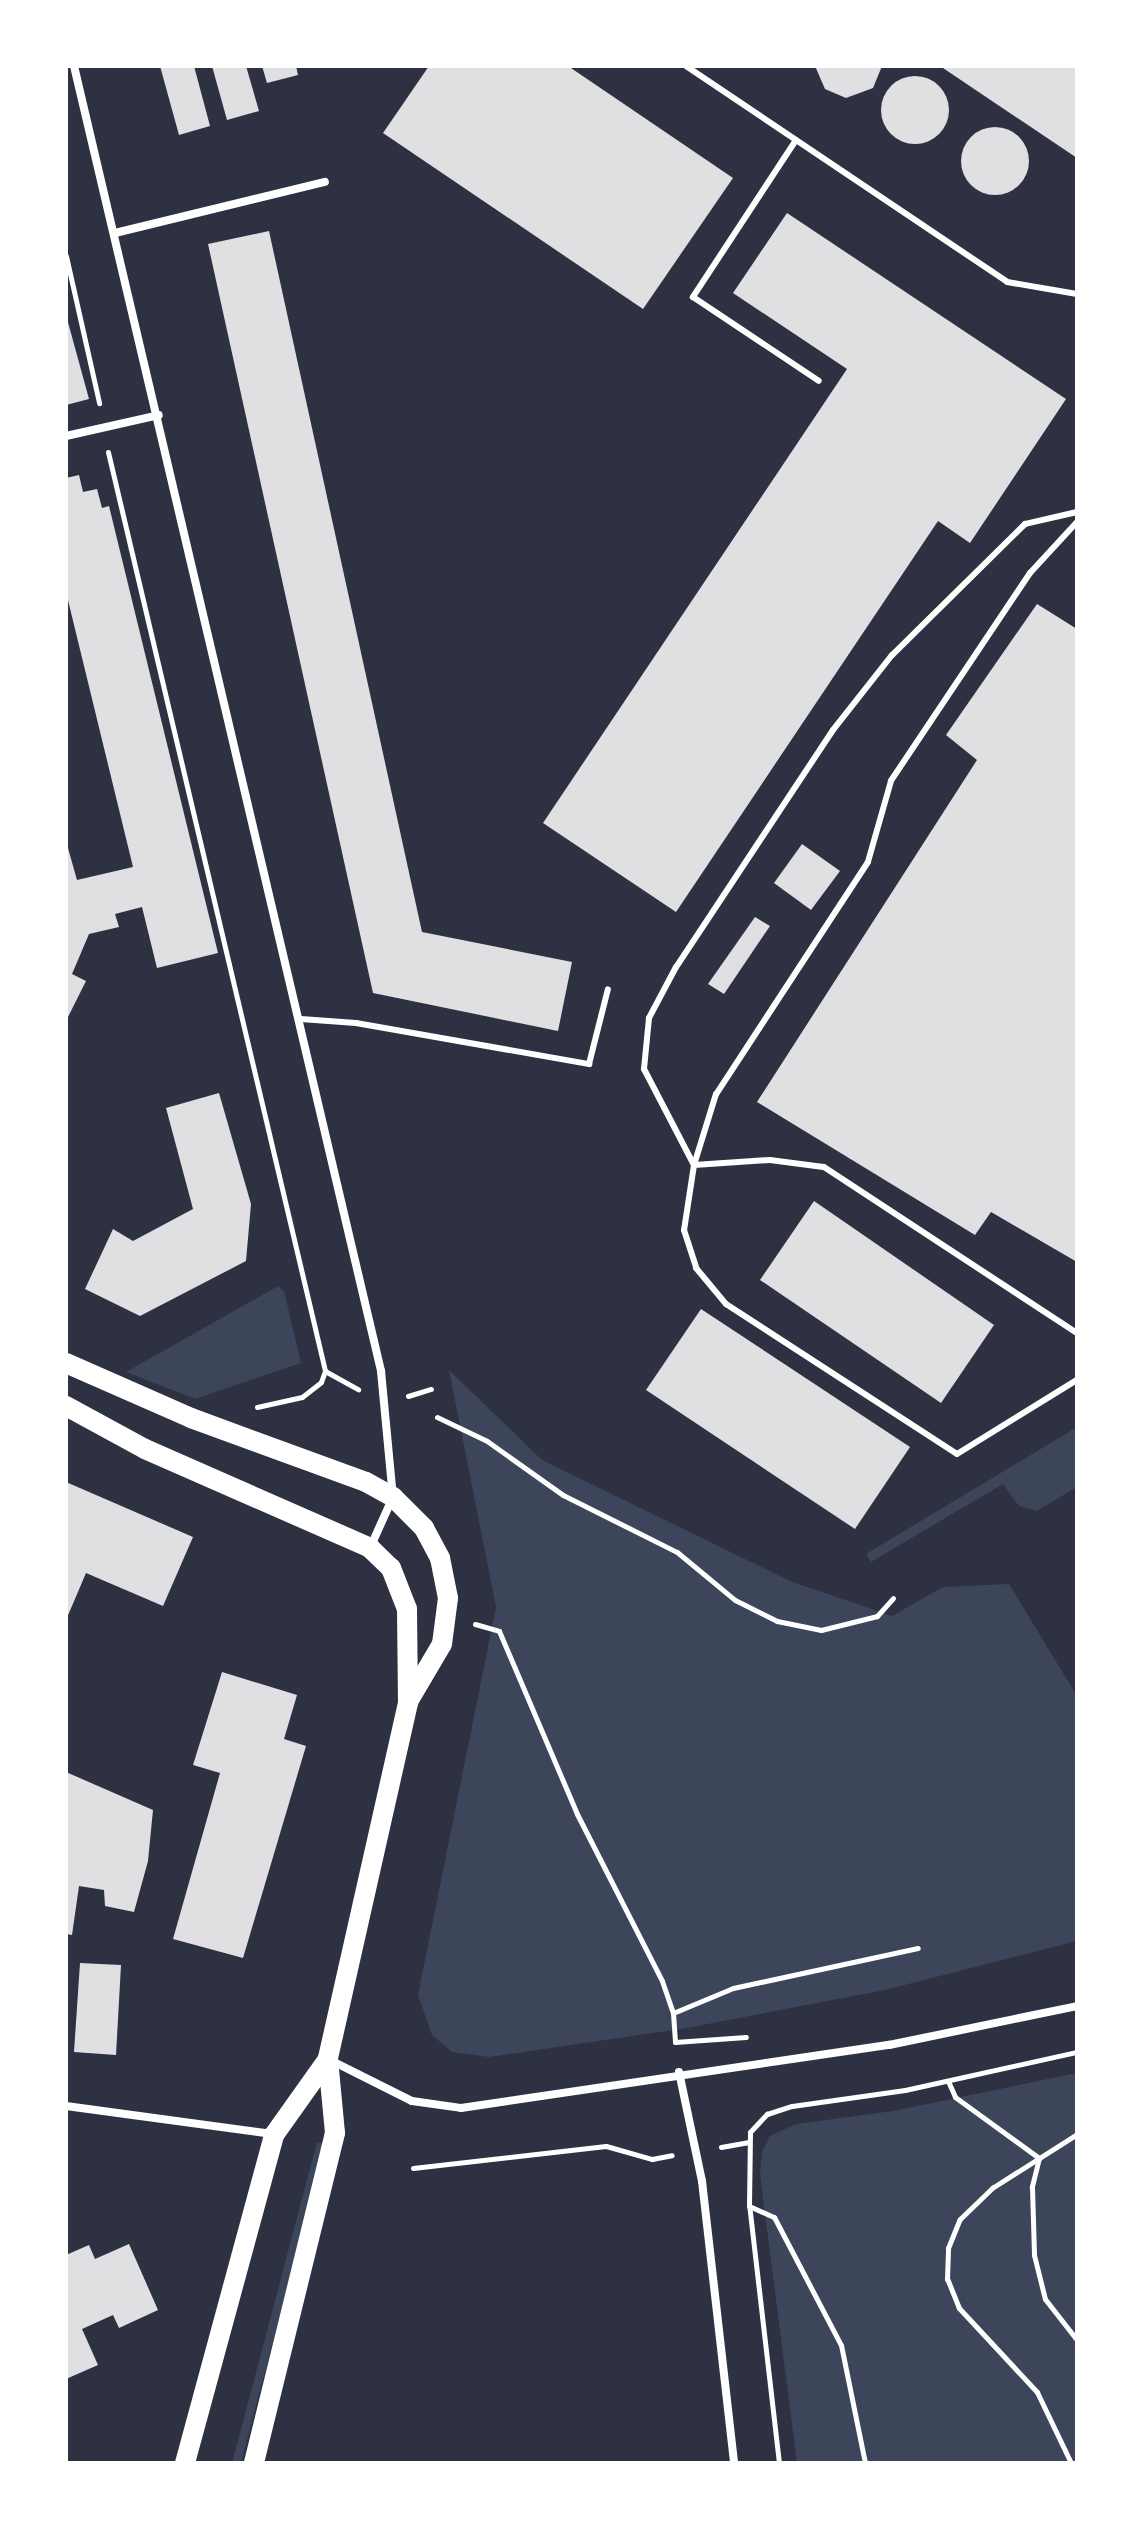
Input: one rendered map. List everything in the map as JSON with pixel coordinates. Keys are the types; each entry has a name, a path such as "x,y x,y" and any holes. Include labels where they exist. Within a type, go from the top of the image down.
{"main road":[{"path":"66,1363 191,1418 319,1462 393,1497 424,1528 440,1558 448,1598 442,1644 408,1703"},
{"path":"66,1406 145,1449 370,1548 402,1589 408,1703 328,2059 335,2133 254,2463"},
{"path":"185,2463 274,2135 328,2059"}],"street":[{"path":"74,66 301,1019 384,1403 393,1497 370,1548"},
{"path":"115,233 325,182"},
{"path":"66,436 159,415"},
{"path":"328,2059 412,2101 461,2108 679,2072 889,2045 1077,2006"},
{"path":"679,2072 702,2181 734,2463"},
{"path":"66,2106 274,2135"}],"lane":[{"path":"686,66 1007,282 1077,294"},
{"path":"796,140 693,297 819,381"},
{"path":"694,1165 644,1069 649,1018 676,967 833,730 892,655 1025,524 1077,512"},
{"path":"1077,522 1030,573 891,781 868,862 716,1094 694,1165 684,1230 696,1268 726,1304 957,1454 1077,1380"},
{"path":"301,1019 356,1023 589,1064 608,989"},
{"path":"694,1165 770,1160 824,1167 1077,1333"}],"path":[{"path":"66,256 105,428 114,491 325,1371 384,1403 431,1389"},
{"path":"437,1417 487,1441 553,1490 677,1552 735,1600 777,1621 821,1630 877,1616 893,1598"},
{"path":"474,1623 499,1631 577,1814 673,2013 675,2042"},
{"path":"673,2013 733,1988 918,1948"},
{"path":"779,2463 749,2205 748,2142 758,2121 777,2109 948,2081 1077,2052"},
{"path":"948,2081 955,2097 1039,2158"},
{"path":"1071,2463 1037,2392 959,2308 947,2279 948,2248 960,2219 992,2188 1077,2134"},
{"path":"413,2168 606,2146 652,2159 748,2142"},
{"path":"1039,2158 1032,2187 1034,2255 1045,2299 1077,2340"},
{"path":"749,2205 774,2217 841,2345 865,2463"}],"shaded area":[{"path":"278,1286 284,1291 301,1363 195,1399 126,1372"},
{"path":"449,1370 542,1460 790,1581 892,1616 943,1587 1009,1584 1077,1696 1077,1941 885,1990 687,2028 489,2057 452,2052 432,2035 418,1995 496,1607"},
{"path":"1077,1427 1077,1487 1037,1511 1019,1506 1003,1484 871,1562 866,1554"},
{"path":"1077,2073 1077,2463 797,2463 760,2175 762,2152 770,2136 796,2124 893,2111"},
{"path":"317,2142 325,2144 241,2463 232,2463"}],"building":[{"path":"160,66 194,66 210,126 179,135"},
{"path":"212,66 246,66 259,111 227,120"},
{"path":"262,66 296,66 298,75 267,83"},
{"path":"429,66 568,66 733,178 643,309 383,133"},
{"path":"815,66 882,66 873,88 846,98 825,89"},
{"path":"940,66 1077,66 1077,158"},
{"path":"915,76 939,86 949,110 939,134 915,144 891,134 881,110 891,86"},
{"path":"995,127 1019,137 1029,161 1019,185 995,195 971,185 961,161 971,137"},
{"path":"787,213 1066,399 970,543 938,521 676,912 543,823 847,369 733,293"},
{"path":"269,231 422,932 572,962 558,1031 373,993 208,244"},
{"path":"66,315 89,399 66,405"},
{"path":"79,475 83,492 97,489 102,508 109,506 218,953 157,968 142,907 115,914 119,927 89,934 72,974 86,981 66,1021 66,841 77,880 133,867 66,592 66,478"},
{"path":"1037,604 1077,629 1077,1262 991,1212 975,1235 757,1102 977,760 946,735"},
{"path":"802,844 840,871 811,910 774,883"},
{"path":"755,917 770,926 724,994 708,984"},
{"path":"219,1093 251,1204 246,1261 140,1316 85,1289 113,1229 133,1241 193,1209 166,1108"},
{"path":"814,1201 994,1325 941,1403 760,1280"},
{"path":"701,1309 910,1447 855,1529 646,1390"},
{"path":"66,1482 193,1537 163,1606 86,1573 66,1620"},
{"path":"222,1672 297,1695 284,1739 306,1746 243,1958 173,1939 220,1773 193,1765"},
{"path":"66,1772 153,1810 148,1861 134,1912 105,1906 104,1890 79,1886 72,1935 66,1934"},
{"path":"80,1963 121,1965 116,2055 74,2052"},
{"path":"129,2244 158,2310 119,2328 113,2315 82,2329 98,2365 66,2379 66,2255 89,2245 95,2259"}]}
